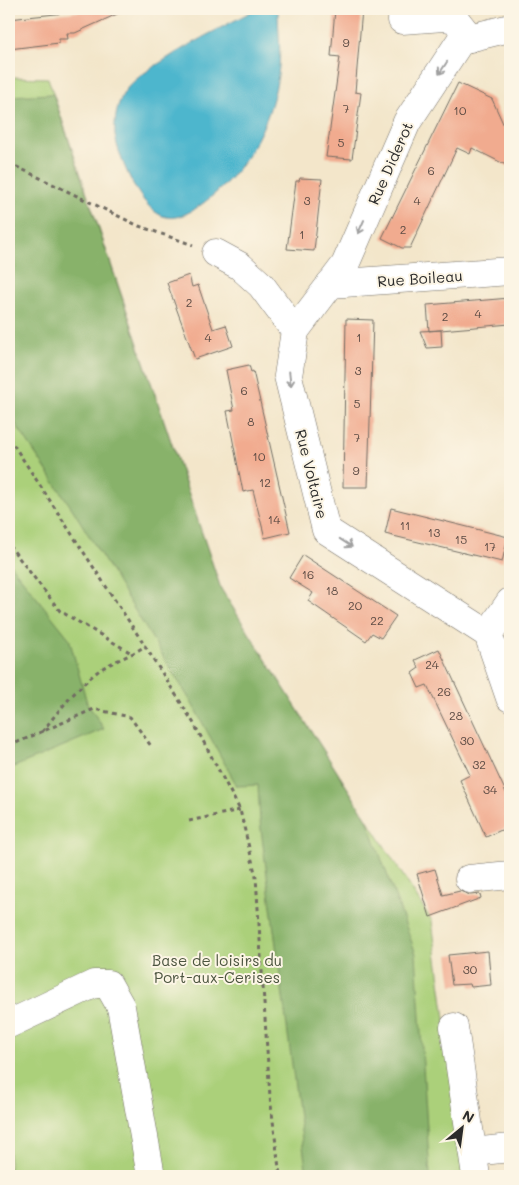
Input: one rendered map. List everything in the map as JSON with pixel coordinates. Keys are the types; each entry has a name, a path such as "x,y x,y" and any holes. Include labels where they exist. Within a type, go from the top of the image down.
{"street":[{"path":"402,20 444,17 455,19 470,38"},
{"name":"Rue Diderot","path":"294,330 345,265 407,122 461,40 510,28"},
{"path":"216,253 240,266 261,284 294,330"},
{"name":"Rue Boileau","path":"330,284 510,271"},
{"name":"Rue Voltaire","path":"294,330 288,376 326,530 488,634"},
{"path":"510,602 488,634 510,698"},
{"path":"469,879 510,875"},
{"path":"9,1024 94,984 108,984 120,1007 151,1176"},
{"path":"454,1027 474,1164 510,1148"}],"path":[{"path":"9,164 139,226 216,253"},
{"path":"9,438 193,722 240,810 256,877 270,1097 280,1176"},
{"path":"9,545 60,611 133,654"},
{"path":"42,732 64,703 98,671 145,646"},
{"path":"9,746 94,710 130,717 151,746"},
{"path":"189,821 240,810"}],"green space":[{"name":"Base de loisirs du Port-aux-Cerises","path":"9,77 48,78 221,589 432,921 466,1176 9,1176"},
{"path":"53,94 221,589 367,819 416,954 430,1176 307,1176 260,821 258,785 237,786 190,700 75,513 9,414 9,96"},
{"path":"9,563 69,638 87,703 104,729 9,769"}],"water":[{"path":"256,9 278,10 280,53 272,104 257,139 248,155 225,185 202,204 190,212 179,216 167,217 158,214 140,196 126,170 117,145 115,123 122,96 133,82 153,67 197,40"}],"building":[{"path":"102,9 126,10 75,33 67,33 68,39 59,39 59,43 9,49 9,19"},
{"path":"335,9 362,9 355,92 361,93 352,159 326,157 340,57 331,56"},
{"path":"458,83 492,99 510,139 510,167 472,148 470,154 457,148 410,248 402,248 382,238"},
{"path":"300,178 322,179 314,251 287,249 296,181 299,181"},
{"path":"189,275 192,287 198,285 213,329 226,325 233,346 195,359 167,283"},
{"path":"510,298 510,324 429,331 427,305"},
{"path":"346,319 373,320 368,487 343,487"},
{"path":"441,330 442,347 427,348 420,331"},
{"path":"249,365 251,372 253,371 290,532 265,538 253,490 243,492 227,411 234,410 226,370"},
{"path":"391,508 508,537 502,562 385,534"},
{"path":"303,555 396,616 381,638 372,633 366,641 308,601 313,593 289,578"},
{"path":"439,649 510,801 510,826 486,837 460,780 470,775 427,685 419,688 412,673 419,668 415,660"},
{"path":"435,869 443,895 460,891 470,895 480,894 481,898 430,917 417,874"},
{"path":"488,951 491,985 471,987 470,984 452,985 448,955"}]}
